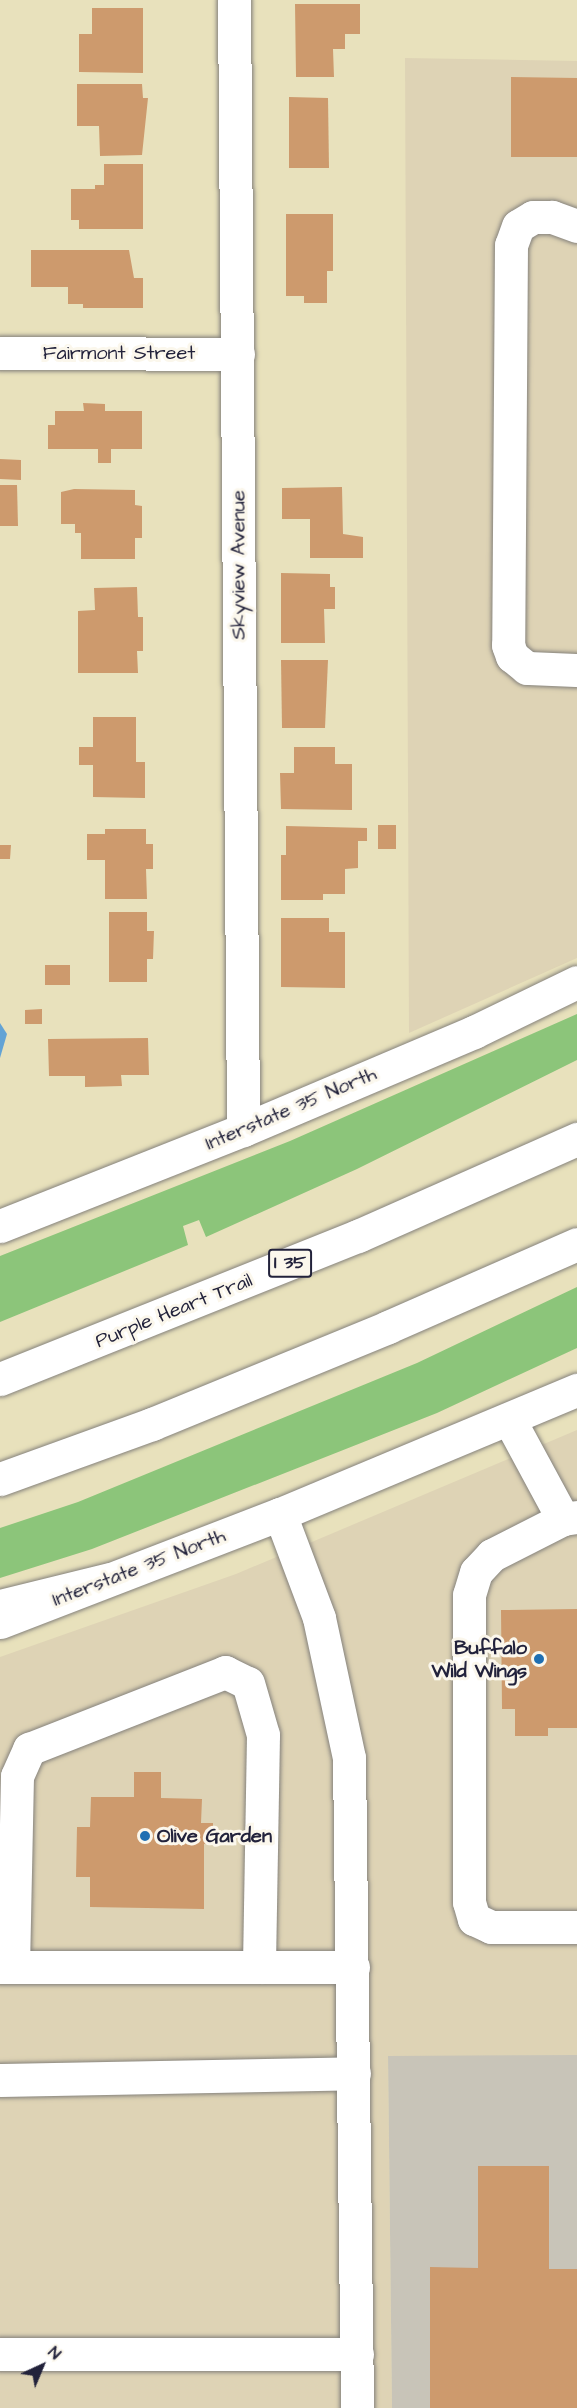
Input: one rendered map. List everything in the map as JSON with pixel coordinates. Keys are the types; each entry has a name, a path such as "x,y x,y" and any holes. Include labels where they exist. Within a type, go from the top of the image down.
{"main road":[{"name":"Skyview Avenue","path":"234,0 243,1130"},
{"path":"577,226 552,217 533,217 525,220 513,234 508,634 512,656 527,668 577,670"},
{"name":"Fairmont Street","path":"0,353 238,354"},
{"name":"Interstate 35 North","path":"0,1226 243,1130 474,1032 577,982"},
{"name":"Purple Heart Trail","path":"0,1379 358,1236 577,1139"},
{"path":"0,1479 163,1419 577,1244"},
{"name":"Interstate 35 North","path":"0,1622 280,1514 577,1390"},
{"path":"509,1419 570,1518 492,1555 471,1582 469,1902 474,1920 491,1927 577,1927"},
{"path":"280,1514 319,1618 349,1758 357,2408"},
{"path":"0,1606 110,1579"},
{"path":"259,1967 263,1735 256,1701 248,1683 225,1672 29,1749 17,1776 7,1967 259,1967 353,1967"},
{"path":"0,2080 354,2073"},
{"path":"0,2354 357,2354"}],"shaded area":[{"path":"405,58 577,61 577,958 409,1033"},
{"path":"577,1430 577,2055 388,2057 392,2408 0,2408 0,1657 236,1574"},
{"path":"577,2055 577,2408 392,2408 388,2056"}],"green space":[{"path":"577,1014 577,1060 357,1169 206,1237 199,1220 183,1226 188,1245 0,1322 0,1256 290,1141"},
{"path":"577,1287 577,1348 437,1413 92,1549 0,1578 0,1528 78,1502 417,1363"}],"water":[{"path":"0,1023 7,1034 0,1058"}],"building":[{"path":"295,4 360,4 360,34 345,34 345,49 333,49 334,77 296,77"},
{"path":"92,8 143,8 143,73 79,72 79,34 92,34"},
{"path":"511,77 577,78 577,157 511,157"},
{"path":"77,84 142,84 143,98 148,98 142,155 100,156 99,126 77,126"},
{"path":"289,97 328,98 329,168 289,168"},
{"path":"104,164 143,164 143,229 79,229 79,220 71,220 71,189 95,189 95,185 104,185"},
{"path":"286,214 333,214 333,271 327,271 327,303 304,303 304,296 286,296"},
{"path":"31,250 129,250 134,278 143,278 143,308 83,308 83,304 68,304 68,287 31,287"},
{"path":"83,403 105,404 105,411 142,411 142,449 111,449 111,463 98,463 98,449 48,449 48,425 55,425 55,411 84,411"},
{"path":"0,459 21,460 21,480 0,479"},
{"path":"0,485 17,485 18,526 0,526"},
{"path":"342,487 343,534 363,537 363,558 310,558 310,519 282,519 282,488"},
{"path":"74,489 135,490 135,505 142,506 142,538 135,538 135,559 81,559 81,533 75,533 75,524 61,524 61,492"},
{"path":"281,573 330,574 330,587 335,587 335,609 324,609 325,643 281,643"},
{"path":"137,587 138,617 143,617 143,651 137,651 138,673 78,673 78,611 95,610 94,588"},
{"path":"281,660 328,660 325,728 282,728"},
{"path":"93,717 136,717 136,762 145,762 145,798 93,797 93,765 79,765 79,747 93,747"},
{"path":"294,747 335,747 335,764 352,764 352,810 281,809 280,773 294,773"},
{"path":"378,825 396,825 396,849 378,849"},
{"path":"286,826 367,828 367,841 358,841 358,868 345,869 345,894 323,894 323,900 281,900 281,855 286,855"},
{"path":"105,829 146,829 146,844 153,844 153,869 146,869 147,899 105,899 105,860 87,860 87,834 105,834"},
{"path":"0,845 11,845 10,859 0,859"},
{"path":"109,912 147,912 147,931 154,931 153,959 147,959 147,982 109,982"},
{"path":"281,918 329,918 329,932 345,932 345,988 281,987"},
{"path":"45,965 70,965 70,985 45,985"},
{"path":"42,1009 42,1024 25,1024 25,1010"},
{"path":"148,1038 149,1075 121,1075 122,1086 85,1087 85,1076 49,1076 48,1039"},
{"name":"Buffalo Wild Wings","path":"577,1609 577,1728 548,1728 548,1736 515,1736 515,1709 502,1709 501,1610"},
{"name":"Olive Garden","path":"134,1772 161,1772 161,1798 202,1799 201,1823 213,1823 213,1844 204,1844 204,1909 90,1907 90,1877 76,1877 77,1827 90,1827 91,1797 134,1797"},
{"path":"478,2166 549,2166 549,2269 577,2269 577,2408 430,2408 430,2267 478,2268"}],"place":[{"name":"Buffalo Wild Wings","path":"539,1659"},
{"name":"Olive Garden","path":"145,1836"}]}
